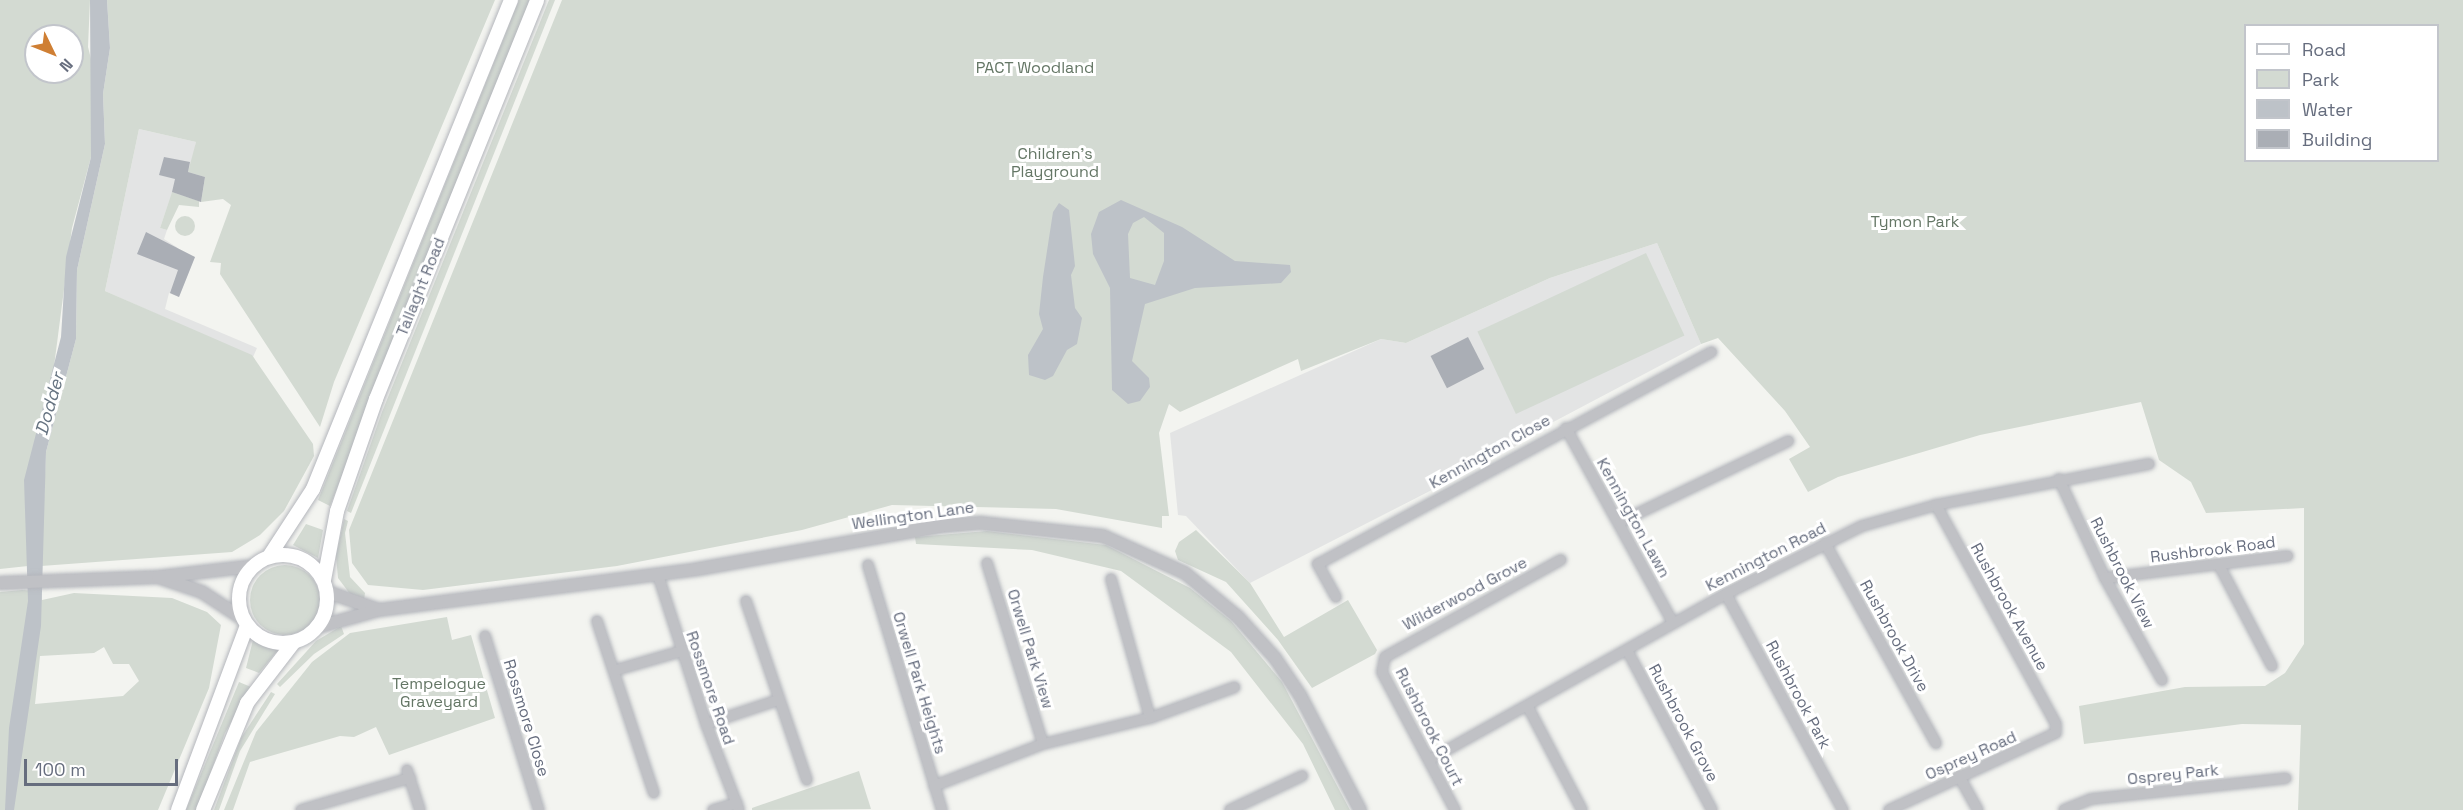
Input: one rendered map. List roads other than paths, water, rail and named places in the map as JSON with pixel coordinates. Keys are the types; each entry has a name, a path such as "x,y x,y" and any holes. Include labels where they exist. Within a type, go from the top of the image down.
{"main road":[{"name":"Tallaght Road","path":"270,555 318,479 511,0"},
{"name":"Tallaght Road","path":"326,586 337,510 376,399 537,0"},
{"path":"178,810 245,622 239,596 253,566 270,555 302,559 326,586 318,627 294,642 247,703 203,810"},
{"path":"245,622 267,641 294,642"}],"street":[{"name":"Kennington Close","path":"1336,597 1318,564 1566,428 1712,352"},
{"name":"Kennington Lawn","path":"1566,428 1620,522 1673,623"},
{"path":"1620,522 1788,441"},
{"name":"Kennington Road","path":"1429,760 1528,707 1726,594 1825,543 1884,517 2059,479 2149,464"},
{"name":"Rushbrook View","path":"2059,479 2105,578 2162,680"},
{"name":"Rushbrook Avenue","path":"1936,505 2056,724"},
{"name":"Wellington Lane","path":"318,627 379,610 658,575 943,526 981,524 1103,536 1185,573 1239,617 1275,658 1299,695 1360,810"},
{"name":"Rushbrook Drive","path":"1825,543 1936,743"},
{"name":"Rushbrook Road","path":"2105,578 2288,556"},
{"name":"Wilderwood Grove","path":"1385,657 1561,560"},
{"name":"Orwell Park View","path":"987,563 1043,744"},
{"name":"Orwell Park Heights","path":"868,565 942,810"},
{"path":"2219,565 2272,666"},
{"path":"0,583 65,577 158,577 253,566"},
{"name":"Rossmore Road","path":"658,575 705,724 738,807"},
{"path":"158,577 201,592 245,622"},
{"path":"1112,579 1150,718"},
{"name":"Wellington Lane","path":"326,586 379,610"},
{"name":"Rushbrook Park","path":"1726,594 1843,810"},
{"path":"746,601 807,780"},
{"path":"597,621 616,670 654,793"},
{"name":"Rossmore Close","path":"485,636 539,810"},
{"name":"Rushbrook Grove","path":"1628,650 1712,810"},
{"path":"616,670 682,651"},
{"name":"Rushbrook Court","path":"1385,657 1382,672 1455,810"},
{"path":"934,786 1043,744 1150,718 1235,687"},
{"path":"705,724 778,700"},
{"path":"1528,707 1582,810"},
{"name":"Osprey Road","path":"1890,810 1959,776 2051,737 2056,724"},
{"path":"302,810 408,774 420,810"},
{"path":"1230,810 1246,808 1302,776"},
{"path":"1959,776 1978,810"},
{"name":"Osprey Park","path":"2064,810 2091,800 2286,778"},
{"path":"713,810 738,807"}],"water":[{"name":"Dodder","path":"90,0 107,0 110,48 103,94 105,144 77,270 76,339 46,452 41,626 14,810 5,810 9,728 28,601 24,480 61,337 66,257 91,157"},
{"path":"1121,200 1182,227 1235,261 1290,265 1291,272 1281,283 1195,288 1145,304 1132,361 1149,378 1150,387 1140,401 1128,404 1112,390 1110,288 1093,254 1091,234 1099,212","holes":["1144,217 1164,233 1164,261 1155,285 1130,278 1128,234 1133,223"]},
{"path":"1059,203 1069,210 1075,266 1071,275 1075,308 1082,318 1077,344 1067,350 1053,376 1045,380 1029,375 1028,355 1043,329 1039,314 1043,277 1053,212"}],"park label":[{"name":"PACT Woodland","path":"1035,68"},
{"name":"Children's Playground","path":"1055,163"},
{"name":"Tymon Park","path":"1915,222"},
{"name":"Tempelogue Graveyard","path":"439,693"}]}
